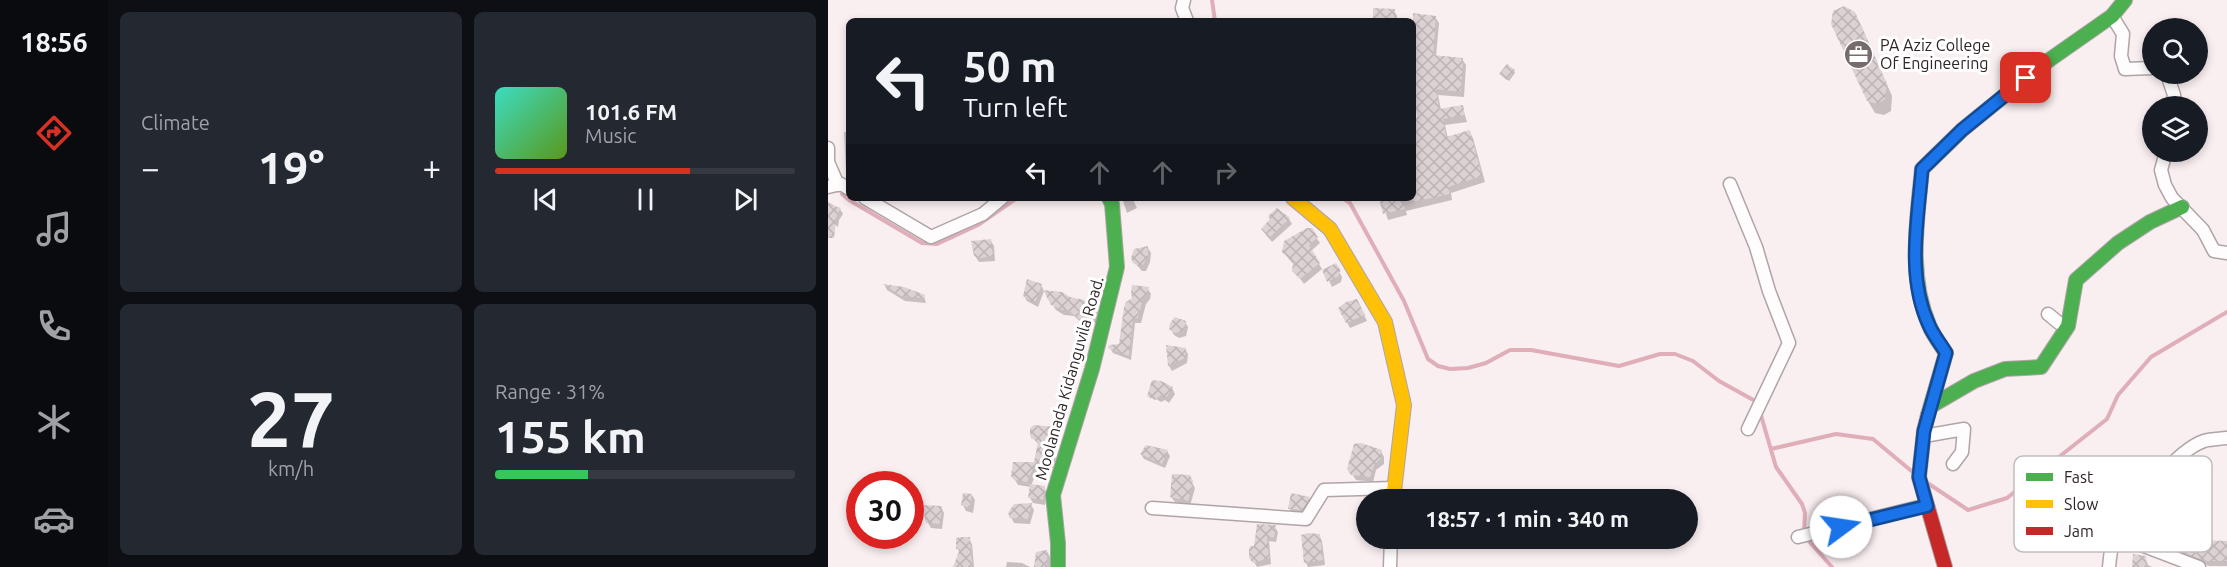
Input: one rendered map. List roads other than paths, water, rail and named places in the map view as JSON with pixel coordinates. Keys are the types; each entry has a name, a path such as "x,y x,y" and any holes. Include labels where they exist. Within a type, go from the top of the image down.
{"street":[{"path":"1184,0 1182,8 1186,18"},
{"path":"1945,567 1919,477 1924,436 1946,353 1929,326 1920,300 1914,269 1922,169 1962,130 2043,64 2112,16 2125,0"},
{"path":"2112,16 2123,34 2121,56 2125,69 2142,68"},
{"path":"828,148 828,162 838,187"},
{"path":"2163,162 2161,170 2172,198 2203,230 2214,251 2227,253"},
{"path":"1730,184 1789,343 1748,429"},
{"path":"870,201 931,237 982,214 998,201"},
{"name":"Moolanada Kidanguvila Road.","path":"1058,567 1053,495 1092,369 1117,267 1110,201"},
{"path":"1297,201 1330,229 1385,322 1404,405 1395,489"},
{"path":"1931,406 1974,381 2005,369 2042,367 2068,326 2076,280 2118,243 2150,222 2182,207"},
{"path":"2048,314 2068,326"},
{"path":"1924,436 1964,429 1962,452 1953,464"},
{"path":"2182,456 2202,441 2227,438"},
{"path":"1152,508 1306,519 1324,490 1356,492"},
{"path":"1798,537 1927,506"},
{"path":"1390,567 1391,549"},
{"path":"2109,567 2111,552"},
{"path":"2160,552 2199,567"}],"waterway":[{"path":"1212,0 1215,18"},
{"path":"842,194 846,197"},
{"path":"851,201 922,243 937,244 978,225 1013,201"},
{"path":"1347,201 1404,301 1428,359 1438,366 1450,369 1468,368 1486,363 1510,350 1531,350 1619,366 1660,354 1675,354 1693,361 1719,381 1757,402"},
{"path":"2060,456 2107,419 2118,395 2151,357 2227,312"},
{"path":"1760,412 1776,467 1802,504 1805,513 1804,532"},
{"path":"1771,449 1836,434 1873,439 1915,474"},
{"path":"1926,482 1968,510 2007,498 2014,492"},
{"path":"1807,539 1832,567"}],"place":[{"name":"PA Aziz College Of Engineering","path":"1859,54"}]}
